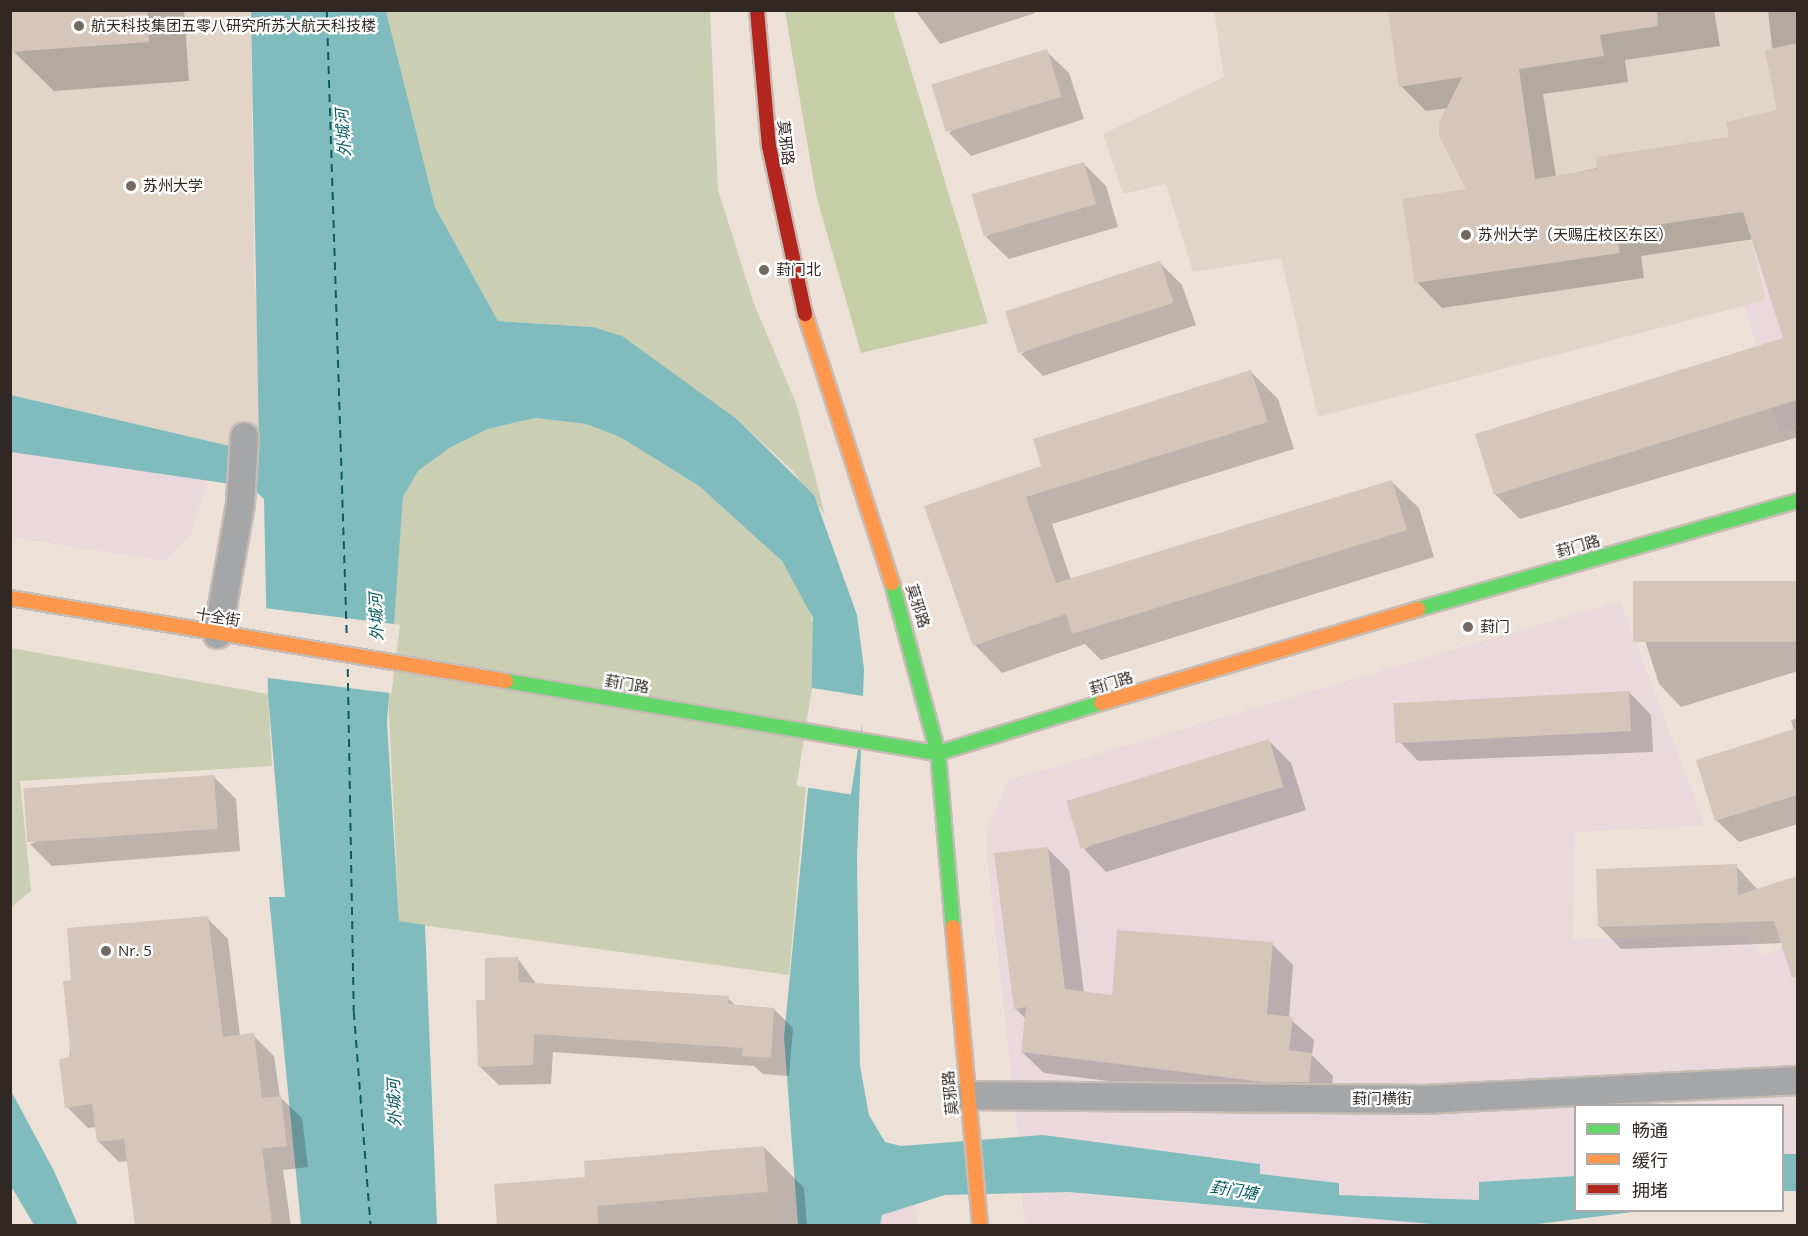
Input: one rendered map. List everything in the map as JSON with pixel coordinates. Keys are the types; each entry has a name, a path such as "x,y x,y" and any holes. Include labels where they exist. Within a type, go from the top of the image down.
{"main road":[{"name":"莫邪路","path":"757,10 771,156 798,292 917,660 938,753 966,1095 980,1226"},
{"name":"葑门路","path":"422,664 938,753 1294,644 1797,501"},
{"name":"十全街","path":"10,598 227,635 422,664"}],"street":[{"path":"227,635 241,494 244,436"},
{"name":"葑门横街","path":"966,1095 1424,1099 1797,1080"}],"shaded area":[{"name":"苏州大学","path":"11,11 251,11 254,271 260,361 261,439 256,448 247,450 11,395"},
{"name":"苏州大学（天赐庄校区东区）","path":"1214,11 1797,11 1797,198 1744,212 1766,300 1318,417 1281,258 1193,272 1166,184 1123,194 1103,134 1224,77"},
{"path":"1797,198 1797,429 1779,432 1745,305 1766,299 1743,212"},
{"path":"10,452 207,480 192,532 165,561 11,537"},
{"path":"1620,601 1705,826 1575,832 1573,939 1747,935 1760,956 1797,942 1797,1154 1784,1156 1784,1104 1574,1104 1574,1176 1479,1182 1479,1200 1338,1195 1338,1183 1259,1174 1260,1164 1018,1135 987,855 988,827 1009,780"},
{"path":"1068,1192 1454,1225 1025,1225 1021,1193"},
{"path":"915,1205 918,1225 880,1226 882,1215"}],"green space":[{"path":"386,11 710,11 718,190 754,304 796,403 825,515 793,471 738,420 593,327 498,321 435,207"},
{"path":"785,11 893,11 988,323 861,353 816,195"},
{"path":"535,418 586,424 620,437 699,486 782,561 808,606 814,626 815,683 789,975 399,922 388,694 403,497 418,471 451,447 488,429"},
{"path":"11,648 268,694 272,766 20,781 31,891 11,907"}],"water":[{"path":"251,11 386,11 435,207 498,321 593,327 622,336 738,420 814,495 857,615 864,669 857,860 860,1066 869,1115 885,1142 901,1146 1043,1135 1260,1164 1260,1174 1339,1183 1339,1195 1479,1200 1479,1182 1574,1176 1574,1212 1633,1212 1530,1225 1454,1226 1068,1192 945,1195 882,1215 880,1225 798,1225 784,1037 810,768 813,618 782,561 699,486 620,437 586,424 535,418 488,429 451,447 418,471 403,497 387,722 399,921 425,925 437,1225 301,1225 269,897 285,897 268,694 264,499 251,487 11,452 11,395 247,450 259,443"},
{"path":"10,1089 54,1171 78,1225 34,1225 11,1186"},
{"path":"1784,1154 1797,1154 1797,1191 1784,1191"}],"pier":[{"path":"264,608 400,625 392,693 256,676"},
{"path":"812,688 866,697 851,794 797,786"}],"building":[{"name":"航天科技集团五零八研究所苏大航天科技楼","path":"10,10 147,10 149,42 10,52"},
{"path":"1388,10 1657,10 1658,26 1600,35 1604,56 1519,69 1535,179 1597,169 1596,157 1729,137 1726,122 1777,110 1765,50 1797,43 1797,400 1494,495 1475,434 1783,338 1743,212 1616,231 1620,253 1415,283 1402,199 1466,189 1439,136 1439,123 1462,77 1399,87"},
{"path":"1047,49 1062,97 946,132 931,84"},
{"path":"1084,162 1096,204 984,237 972,194"},
{"path":"1160,261 1174,303 1019,353 1005,311"},
{"path":"1251,370 1268,422 1026,497 1056,583 1392,480 1407,530 1072,634 1066,614 973,646 924,506 1041,466 1033,439"},
{"path":"1633,581 1797,581 1797,642 1633,642"},
{"path":"1629,691 1631,731 1395,743 1393,703"},
{"path":"1797,728 1797,795 1715,821 1696,760"},
{"path":"1269,739 1284,787 1081,849 1066,801"},
{"path":"214,775 218,829 27,842 23,788"},
{"path":"1048,847 1065,989 1112,995 1117,930 1273,942 1267,1014 1293,1017 1289,1050 1312,1053 1309,1082 1263,1082 1021,1052 1026,1007 1014,1009 994,853"},
{"path":"1737,864 1738,895 1797,876 1797,977 1792,978 1774,921 1598,927 1596,869"},
{"path":"208,916 223,1037 254,1033 262,1098 281,1096 287,1146 262,1149 272,1221 269,1226 135,1226 124,1139 97,1142 92,1104 65,1108 59,1059 71,1057 63,981 71,980 67,928"},
{"path":"518,957 519,982 729,996 728,1004 774,1008 771,1058 742,1056 743,1048 534,1034 533,1065 478,1067 476,1000 485,1000 485,958"},
{"path":"764,1146 768,1192 597,1206 599,1226 497,1226 494,1184 585,1177 584,1161"}],"ferry route":[{"path":"327,10 347,637"},
{"path":"348,669 354,1012 371,1226"}],"traffic: fast":[{"path":"1418,609 1798,501"},
{"path":"892,583 938,753 953,927"},
{"path":"506,681 938,753 1101,703"}],"traffic: slow":[{"path":"805,314 892,583"},
{"path":"10,598 506,681"},
{"path":"1101,703 1418,609"},
{"path":"953,927 980,1226"}],"traffic: jam":[{"path":"757,10 769,146 805,314"}],"place":[{"name":"航天科技集团五零八研究所苏大航天科技楼","path":"79,26"},
{"name":"苏州大学","path":"131,186"},
{"name":"苏州大学（天赐庄校区东区）","path":"1466,235"},
{"name":"葑门北","path":"764,270"},
{"name":"葑门","path":"1468,627"},
{"name":"Nr. 5","path":"106,951"}],"water label":[{"name":"外城河","path":"343,133"},
{"name":"外城河","path":"376,617"},
{"name":"外城河","path":"394,1103"},
{"name":"葑门塘","path":"1234,1190"}]}
